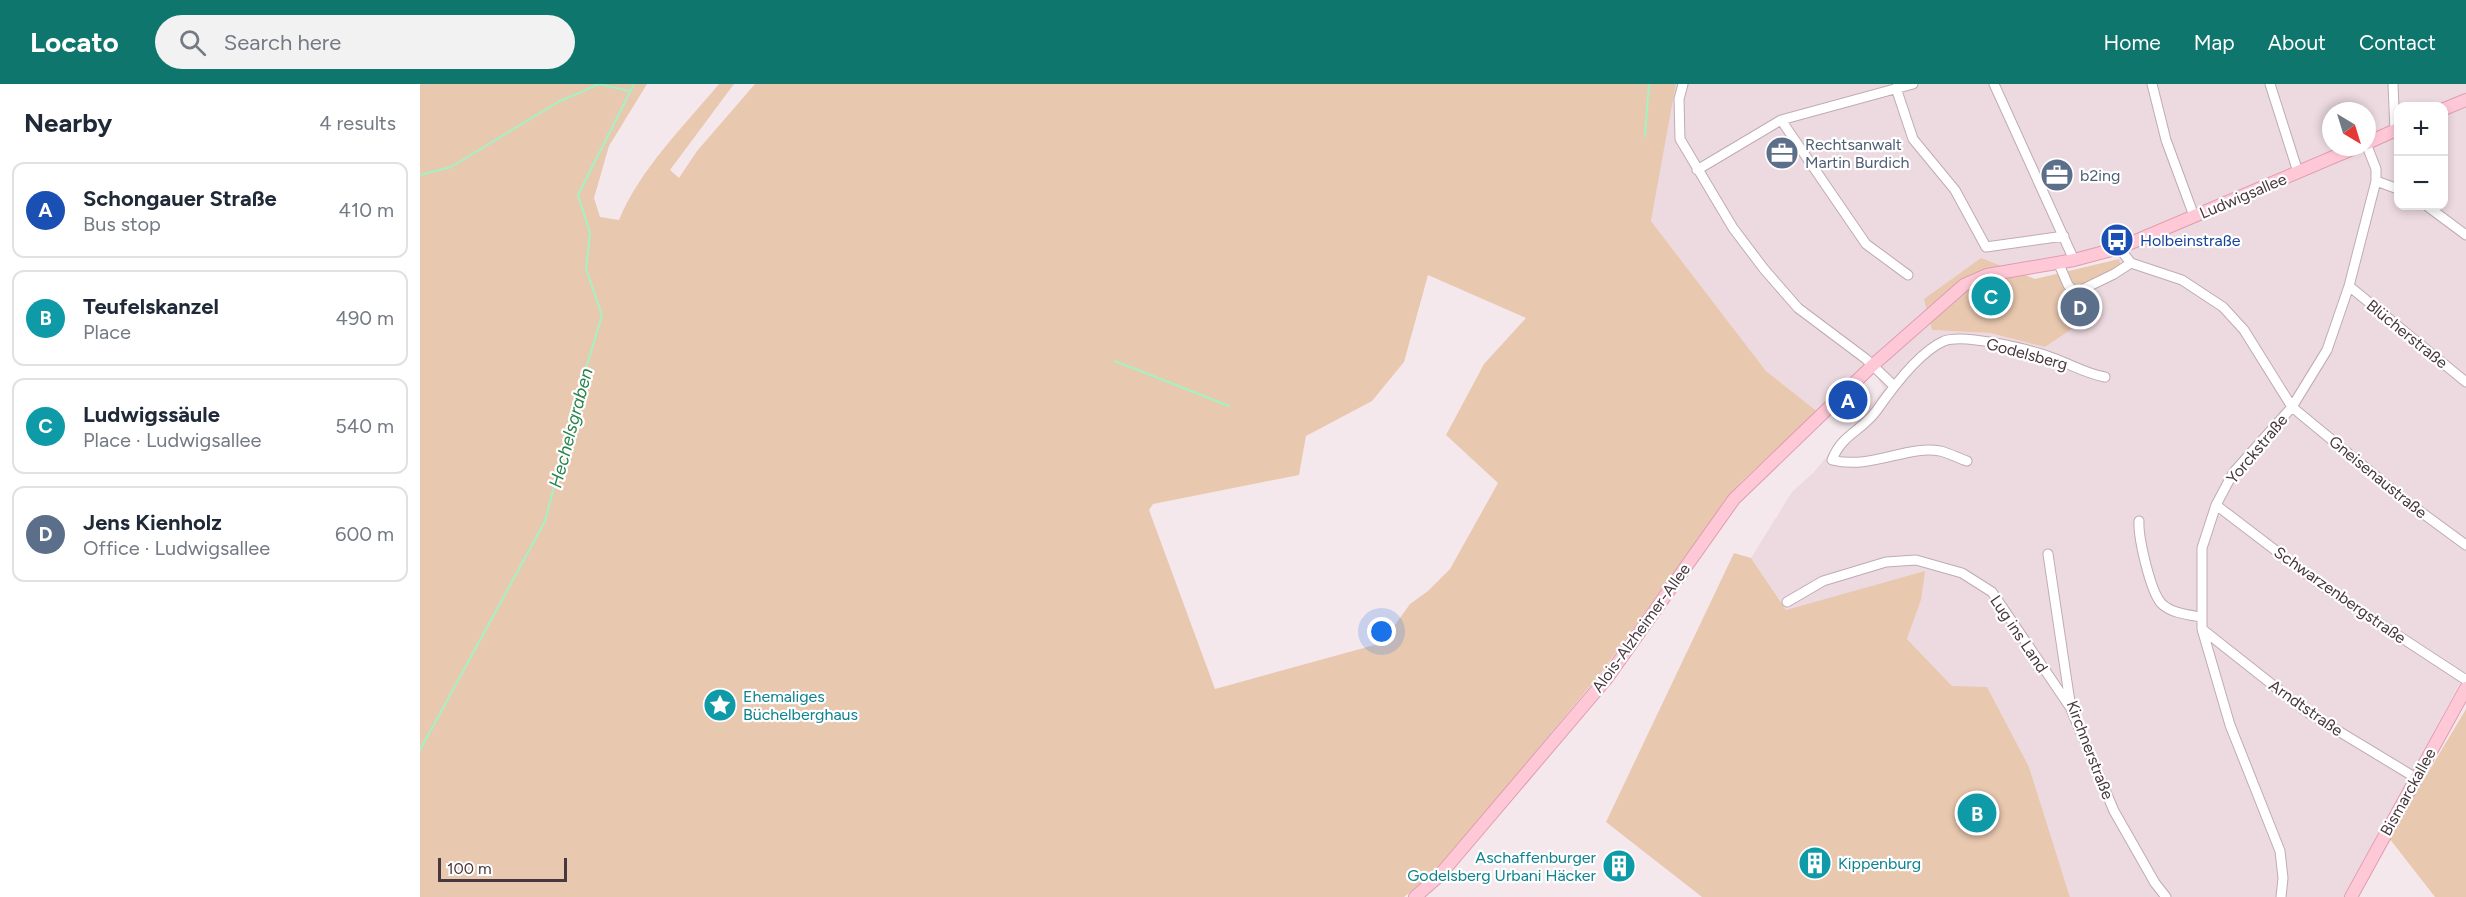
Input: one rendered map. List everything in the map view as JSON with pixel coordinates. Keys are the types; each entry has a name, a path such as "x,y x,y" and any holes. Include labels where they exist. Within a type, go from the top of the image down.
{"street":[{"path":"1683,84 1679,99 1680,139 1733,228 1798,308 1874,365 1894,386"},
{"path":"1697,170 1781,120 1913,84"},
{"path":"1994,84 2074,260"},
{"path":"2152,84 2166,140 2194,216"},
{"path":"2270,84 2298,172"},
{"path":"2393,84 2395,102"},
{"path":"1896,88 1913,139 1955,190 1986,247 2064,236"},
{"path":"2448,107 2466,100"},
{"path":"1781,120 1866,244 1908,275"},
{"path":"2376,140 2394,131"},
{"name":"Ludwigsallee","path":"1874,365 1964,285 1987,275 2074,260 2119,248 2336,156"},
{"name":"Yorckstraße","path":"2281,897 2283,878 2280,851 2230,725 2202,629 2202,548 2216,506 2234,472 2292,408 2327,350 2349,286 2376,181 2376,169 2371,156"},
{"path":"2376,181 2394,188"},
{"path":"2432,210 2466,235"},
{"path":"2058,262 2068,285 2075,292 2114,274 2131,263 2119,248"},
{"name":"Gneisenaustraße","path":"2131,263 2182,280 2223,307 2244,330 2292,408 2406,501 2466,544"},
{"name":"Blücherstraße","path":"2349,286 2466,382"},
{"name":"Godelsberg","path":"1967,460 1938,451 1914,452 1864,464 1832,460 1838,446 1874,415 1894,386 1931,349 1947,340 1987,341 2050,357 2096,376 2105,377"},
{"name":"Alois-Alzheimer-Allee","path":"1415,897 1454,860 1607,678 1734,499 1874,365"},
{"name":"Schwarzenbergstraße","path":"2216,506 2320,585 2466,680"},
{"path":"2139,520 2138,531 2146,567 2161,603 2183,614 2201,616"},
{"name":"Kirchnerstraße","path":"2048,554 2071,709 2114,811 2155,883 2166,897"},
{"name":"Lug ins Land","path":"1787,602 1823,581 1886,562 1916,560 1962,573 1992,592 2071,709"},
{"name":"Arndtstraße","path":"2202,629 2307,712 2416,778"},
{"name":"Bismarckallee","path":"2351,897 2466,688"}],"shaded area":[{"path":"420,84 647,84 609,146 594,198 600,217 619,220 628,201 651,166 719,84 734,84 670,170 679,178 697,151 755,84 1676,84 1651,221 1766,371 1818,412 1743,480 1730,495 1601,673 1438,869 1404,897 420,897","holes":["1428,275 1526,318 1484,364 1446,435 1498,483 1450,569 1428,591 1410,604 1382,643 1215,689 1149,510 1153,504 1299,475 1306,436 1372,401 1404,362"]},
{"path":"1676,84 2466,84 2466,95 2448,102 2394,102 2394,126 2376,133 2376,102 2322,102 2323,156 2104,248 2032,263 1928,311 1818,412 1766,371 1651,221"},
{"path":"2466,105 2466,672 2344,897 2070,897 2029,767 1907,639 1921,600 1786,610 1751,558 1792,492 1813,473 1884,389 1873,371 1930,321 1933,330 1990,333 2046,347 2069,291 2121,266 2119,259 2132,249 2347,156 2376,156 2376,144 2394,136 2394,210 2448,210 2448,113"},
{"path":"1981,258 2035,279 2119,259 2121,266 2069,291 2063,303 2076,326 2045,347 1990,333 1932,330 1924,299"},
{"path":"1734,553 1751,558 1786,610 1925,571 1921,600 1907,639 1952,686 1987,687 2029,767 2070,897 1702,897 1606,822"},
{"path":"2466,709 2466,897 2435,897 2389,838"}],"waterway":[{"path":"420,175 451,167 558,102 599,84 629,91"},
{"name":"Hechelsgraben","path":"420,750 545,521 602,315 586,269 590,233 578,195 634,84"},
{"path":"1645,136 1649,84"},
{"path":"1115,361 1229,406"}],"place":[{"name":"Rechtsanwalt Martin Burdich","path":"1782,153"},
{"name":"b2ing","path":"2057,175"},
{"name":"Holbeinstraße","path":"2117,240"},
{"name":"Ludwigssäule","path":"1991,296"},
{"name":"Jens Kienholz","path":"2080,307"},
{"name":"Schongauer Straße","path":"1848,400"},
{"name":"Ehemaliges Büchelberghaus","path":"720,705"},
{"name":"Teufelskanzel","path":"1977,813"},
{"name":"Kippenburg","path":"1815,863"},
{"name":"Aschaffenburger Godelsberg Urbani Häcker","path":"1619,866"}]}
